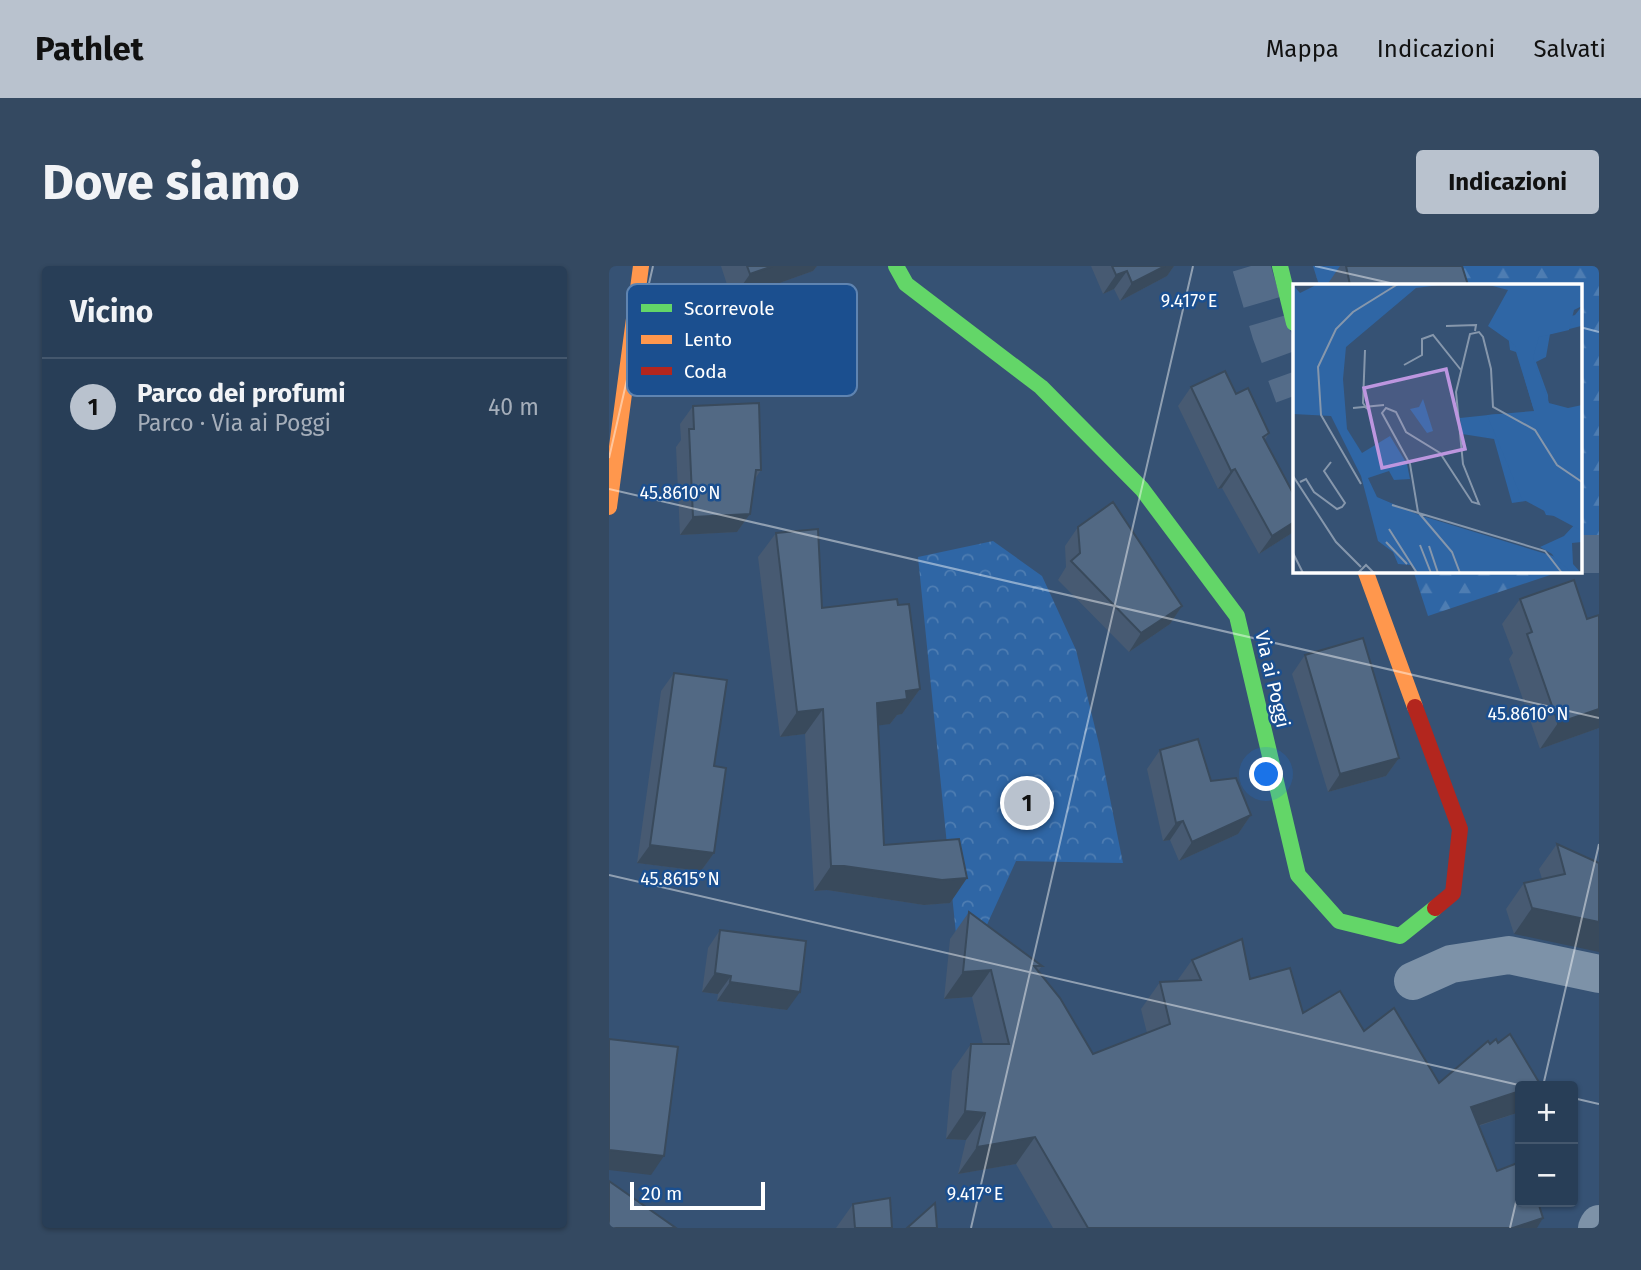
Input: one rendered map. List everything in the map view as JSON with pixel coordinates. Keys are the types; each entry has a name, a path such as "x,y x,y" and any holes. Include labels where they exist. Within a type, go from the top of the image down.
{"street":[{"path":"640,284 642,266"},
{"name":"Via ai Poggi","path":"896,266 906,284 1041,387 1142,489 1237,616 1298,875 1339,921 1400,936 1453,893 1460,829 1366,572"},
{"path":"1280,266 1293,319"},
{"path":"609,507 627,376"},
{"path":"1422,918 1451,964"},
{"path":"1413,981 1451,964 1509,955 1599,974"}],"green space":[{"path":"1313,266 1599,266 1599,558 1581,564 1581,284 1319,284"},
{"path":"993,541 1042,576 1076,650 1099,744 1123,863 1016,861 975,951 957,944 918,557"},
{"path":"1414,572 1559,572 1428,616"}],"building":[{"path":"747,266 773,266 750,274"},
{"path":"1112,266 1165,266 1132,283 1127,271 1116,275"},
{"path":"1346,266 1462,266 1468,284 1350,284"},
{"path":"1225,371 1236,394 1248,388 1269,433 1263,437 1293,493 1293,523 1272,536 1235,469 1231,471 1191,387"},
{"path":"759,403 761,470 756,470 750,514 693,517 689,429 694,429 693,406"},
{"path":"1113,502 1182,606 1141,633 1071,561 1080,553 1078,527"},
{"path":"818,529 822,608 897,599 898,605 909,604 920,689 906,691 907,699 877,703 884,845 959,839 967,878 942,880 831,866 823,709 797,712 776,533"},
{"path":"1574,580 1587,619 1599,615 1599,709 1558,723 1527,634 1532,632 1520,599"},
{"path":"1363,638 1399,758 1340,774 1305,655"},
{"path":"674,673 727,680 714,766 726,768 714,853 650,845"},
{"path":"1198,739 1211,781 1236,778 1251,815 1192,842 1183,821 1176,823 1160,750"},
{"path":"1557,844 1599,863 1599,922 1532,908 1524,883 1565,874"},
{"path":"969,912 1042,966 1034,966 1060,998 1093,1054 1170,1024 1160,982 1201,980 1192,960 1242,939 1250,979 1290,968 1303,1013 1340,991 1364,1031 1394,1008 1439,1083 1488,1041 1490,1044 1496,1039 1498,1043 1510,1034 1538,1081 1515,1081 1515,1093 1471,1107 1497,1171 1515,1164 1515,1207 1540,1207 1543,1218 1513,1228 1088,1228 1035,1137 977,1147 985,1113 965,1111 971,1044 1009,1044 991,970 963,972"},
{"path":"720,930 806,941 800,992 730,982 731,976 715,973"},
{"path":"609,1039 678,1047 664,1156 609,1150"},
{"path":"609,1181 676,1228 609,1228"},
{"path":"890,1198 892,1228 855,1228 853,1204"},
{"path":"935,1203 937,1228 907,1228"}],"tunnel":[{"path":"1251,266 1293,393"},
{"path":"1581,554 1599,554"}],"traffic: fast":[{"path":"896,266 906,284 1041,387 1142,489 1237,616 1298,875 1339,921 1400,936 1435,908"},
{"path":"1280,266 1293,319"}],"traffic: slow":[{"path":"639,284 641,266"},
{"path":"609,507 627,371"},
{"path":"1366,572 1415,707"}],"traffic: jam":[{"path":"1415,707 1460,829 1453,893 1435,908"}],"place":[{"name":"Parco dei profumi","path":"1027,803"}]}
